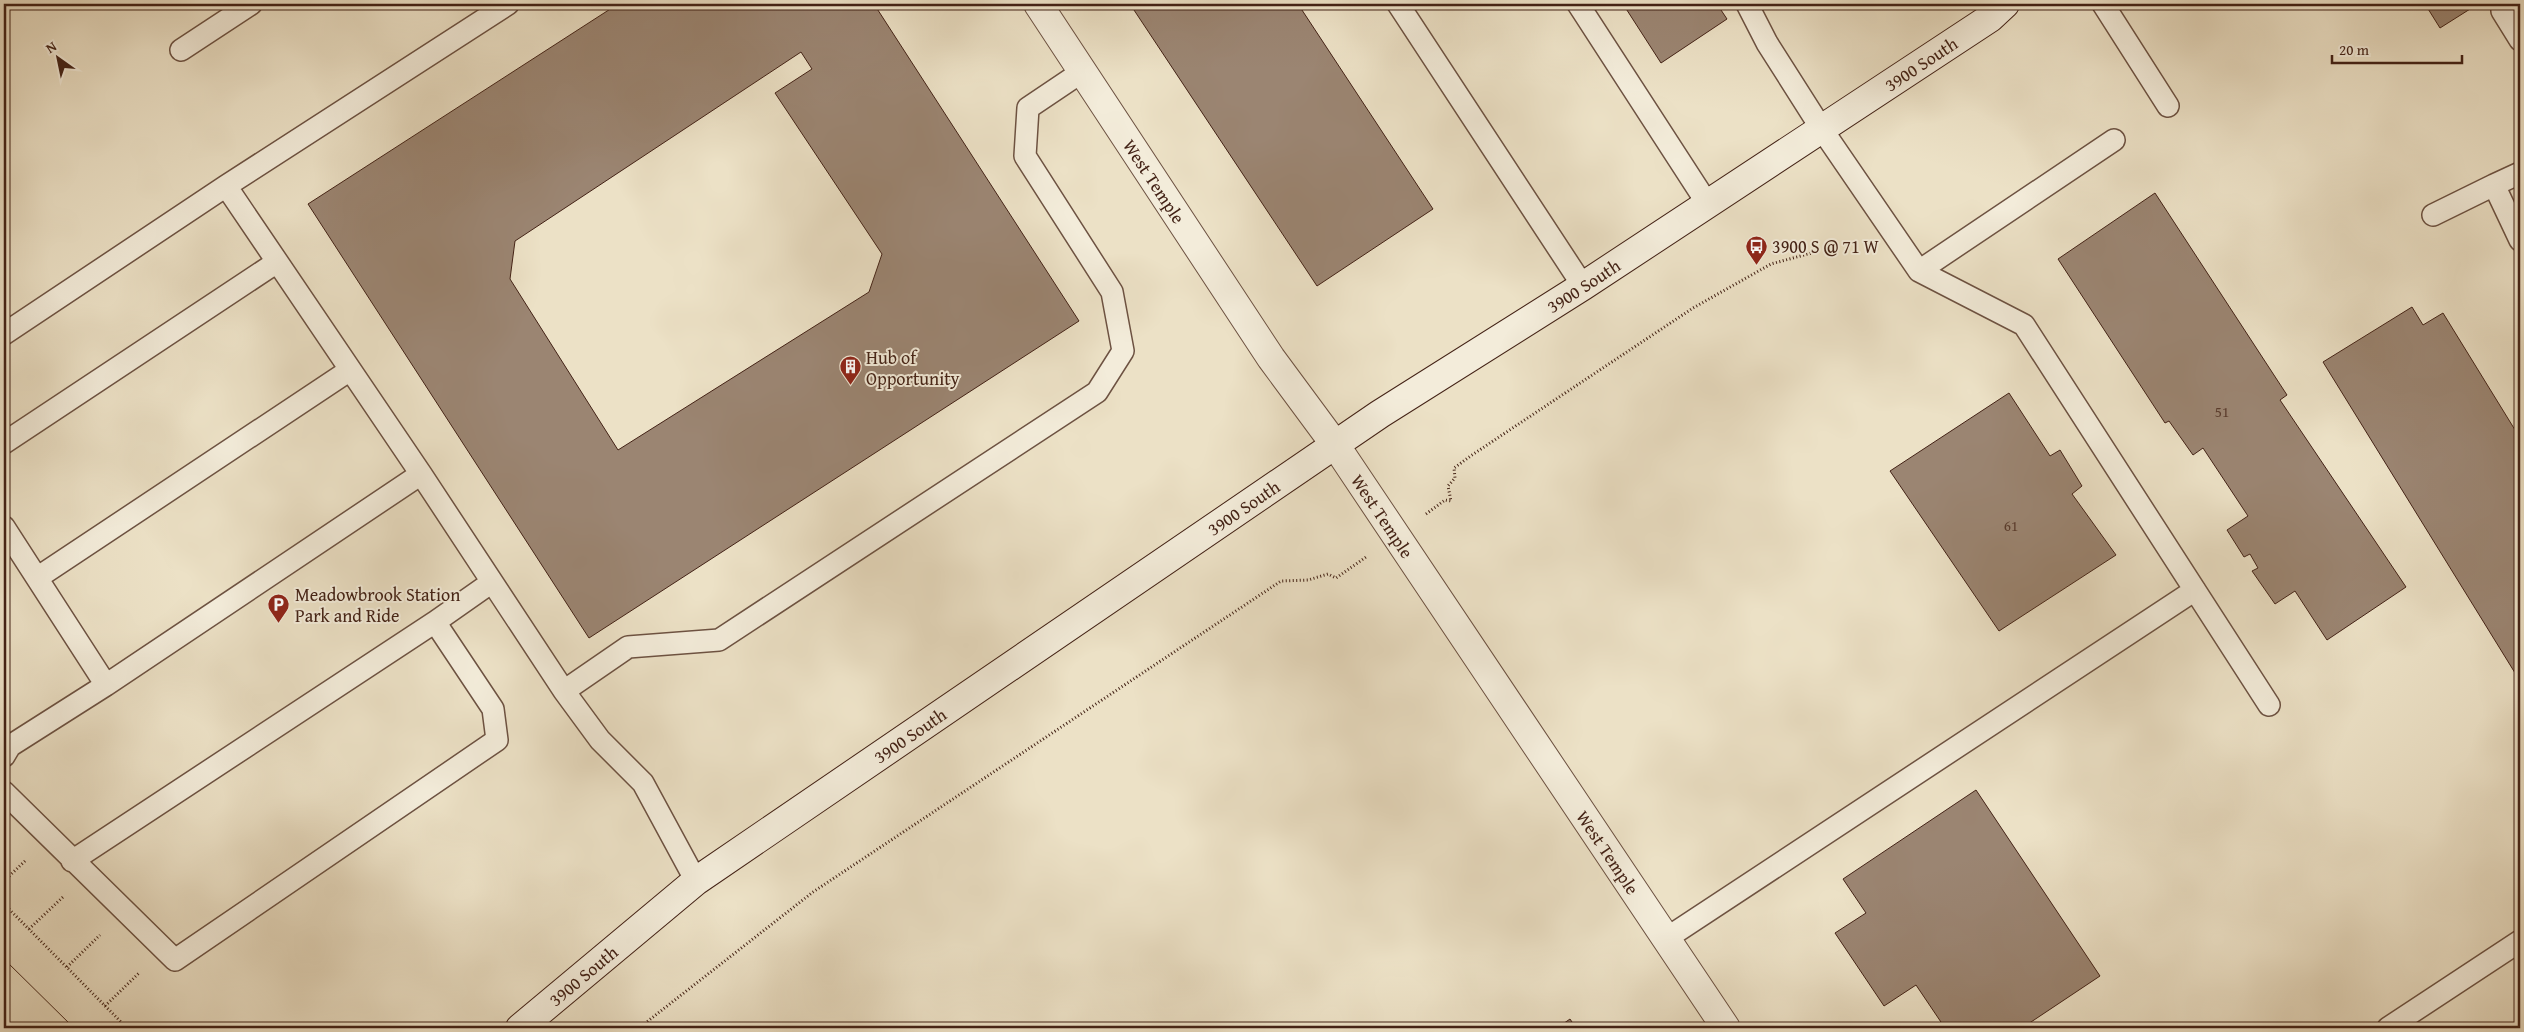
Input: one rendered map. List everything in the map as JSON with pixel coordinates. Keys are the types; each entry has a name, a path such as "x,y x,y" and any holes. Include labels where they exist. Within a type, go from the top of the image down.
{"main road":[{"name":"West Temple","path":"1038,4 1271,358 1336,446 1726,1028"},
{"name":"3900 South","path":"520,1028 696,881 1336,446 1380,414 1583,286 1998,11 2024,4"}],"lane":[{"path":"181,50 251,4"},
{"path":"4,334 226,186 508,4"},
{"path":"1398,4 1583,286"},
{"path":"1578,4 1707,203"},
{"path":"1747,4 1768,43 1821,128 1919,271 2024,325 2269,705"},
{"path":"2104,4 2168,106"},
{"path":"2502,11 2520,40"},
{"path":"564,691 628,647 719,640 1097,392 1122,351 1112,292 1025,156 1028,108 1083,71"},
{"path":"1919,271 2114,140"},
{"path":"2433,215 2520,174"},
{"path":"2494,185 2520,240"},
{"path":"226,186 421,474 564,691 600,740 643,782 696,881"},
{"path":"4,443 277,262"},
{"path":"37,578 350,370"},
{"path":"4,756 10,746 106,685 421,474"},
{"path":"4,527 106,685"},
{"path":"79,868 492,582"},
{"path":"1667,938 2195,590"},
{"path":"4,792 79,868 175,960 496,740 493,709 435,622"},
{"path":"2388,1028 2520,941"}],"path":[{"path":"1446,500 1451,501 1448,486 1455,478 1454,468 1472,455 1693,308 1771,264 1819,251"},
{"path":"639,1028 813,892 1281,581 1308,580 1328,574 1336,578 1342,574"},
{"path":"29,929 79,868"},
{"path":"4,904 127,1028"},
{"path":"67,967 125,912"},
{"path":"105,1006 163,949"}],"building":[{"name":"Hub of Opportunity","path":"618,4 874,4 1079,321 589,638 308,204","holes":["801,52 812,69 775,93 882,254 869,292 618,450 510,279 515,241"]},
{"path":"1130,4 1298,4 1433,209 1317,286"},
{"path":"1623,4 1717,4 1727,19 1661,63"},
{"path":"2425,4 2478,4 2440,28"},
{"path":"2155,193 2287,395 2280,400 2406,587 2327,640 2295,591 2275,604 2252,571 2258,568 2250,554 2244,557 2227,530 2248,516 2203,448 2193,455 2169,421 2165,423 2058,259"},
{"path":"2412,307 2423,325 2443,313 2520,438 2520,681 2323,362"},
{"path":"2009,393 2050,456 2060,450 2082,486 2072,494 2116,555 1999,631 1890,471"},
{"path":"1976,790 2100,976 2022,1028 1945,1028 1916,985 1884,1006 1835,933 1866,913 1843,879"},
{"path":"1570,1019 1576,1028 1557,1028"}],"tram line":[{"path":"4,959 74,1028"}],"place":[{"name":"3900 S @ 71 W","path":"1756,265"},
{"name":"Hub of Opportunity","path":"850,386"},
{"name":"Meadowbrook Station Park and Ride","path":"279,623"}]}
